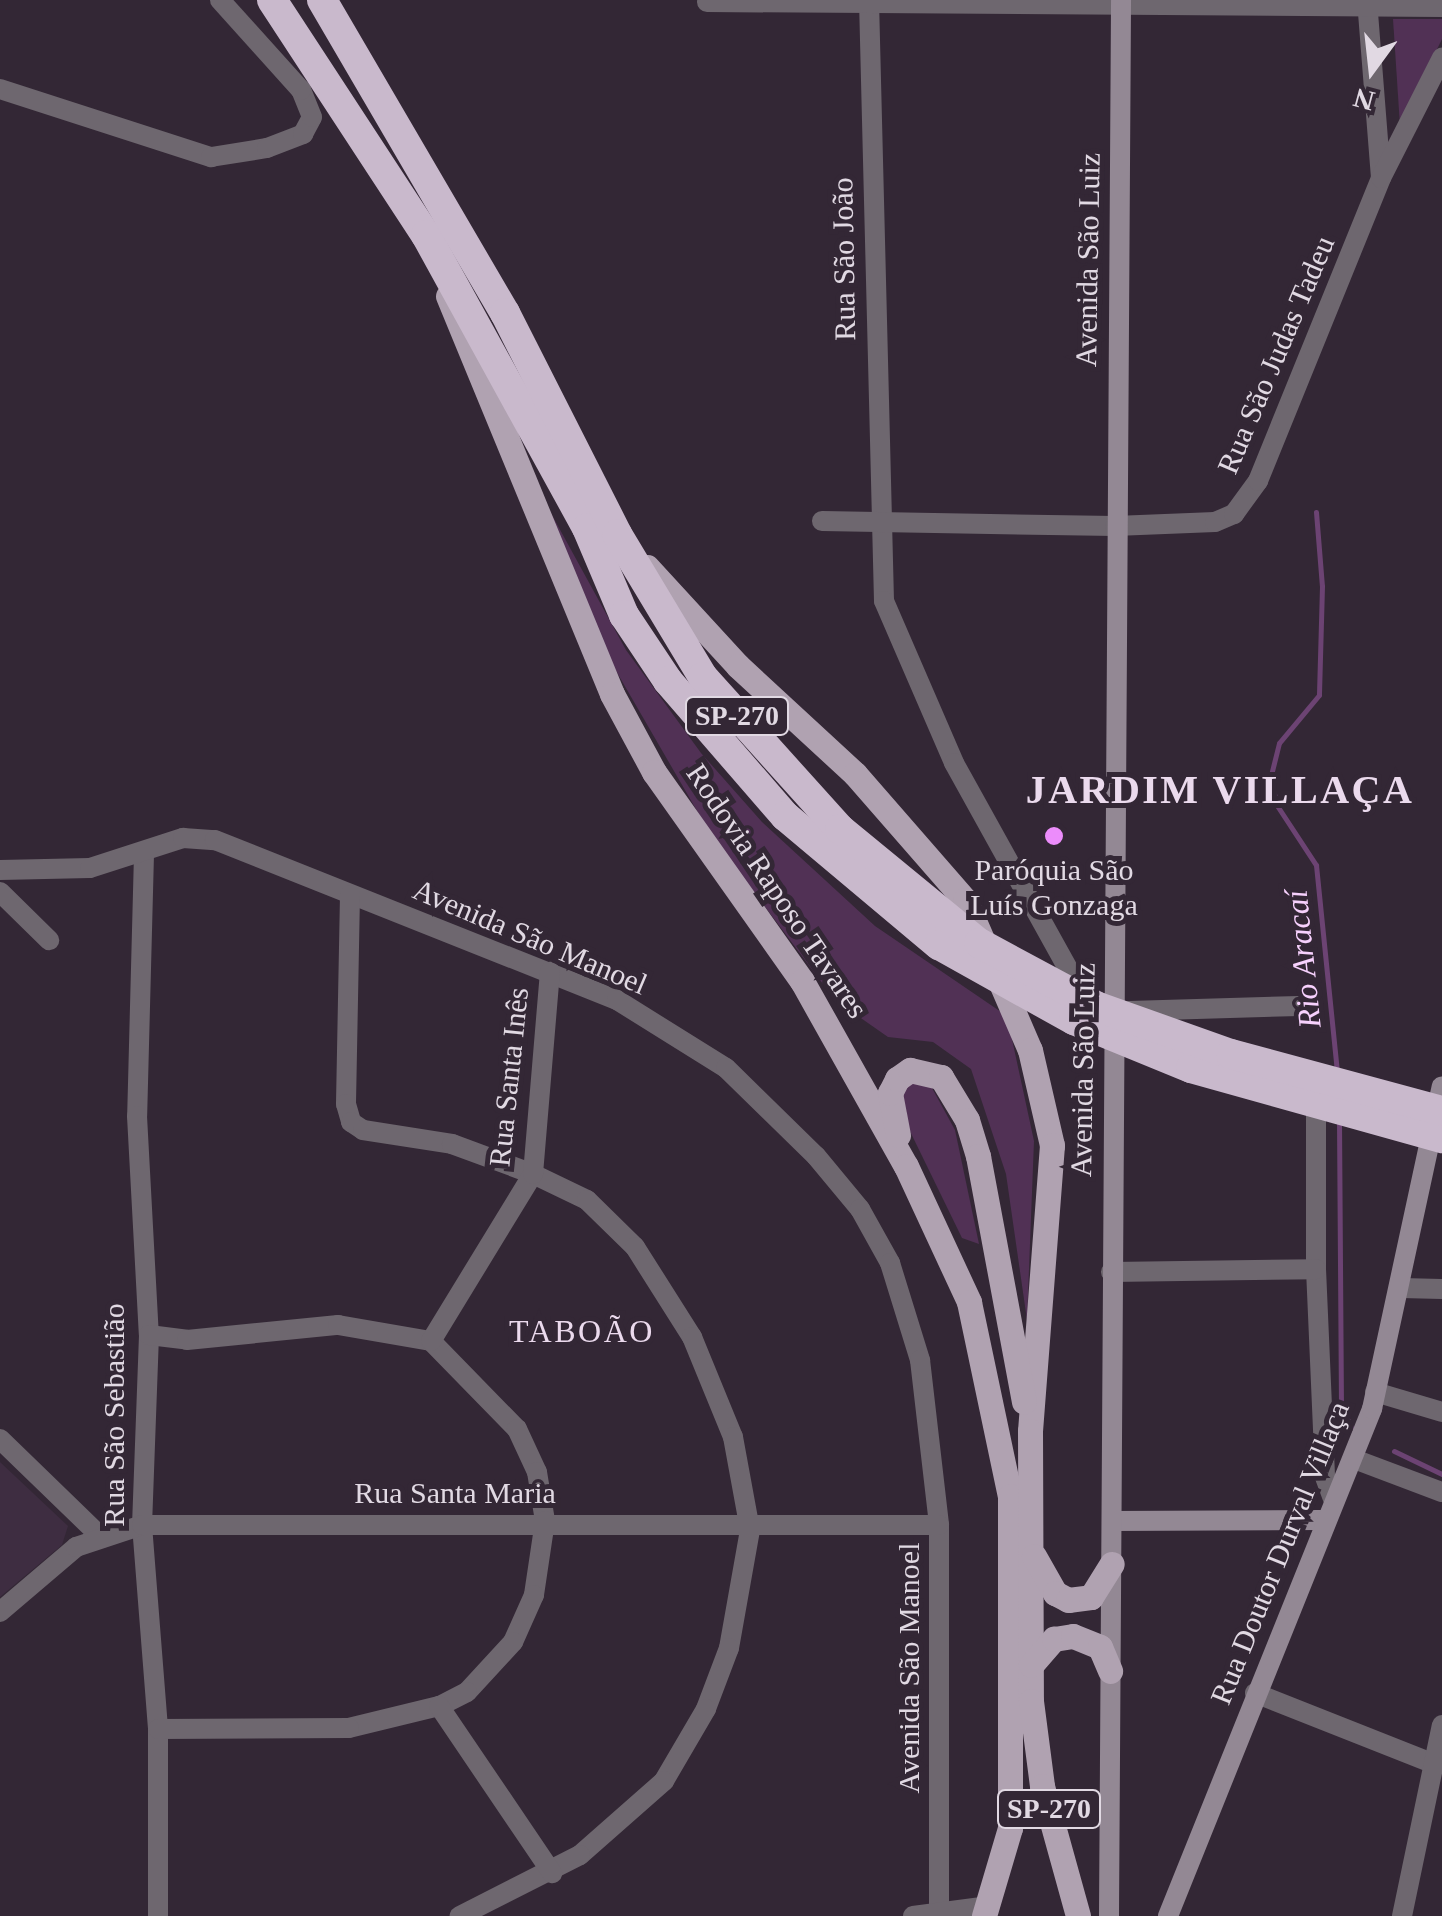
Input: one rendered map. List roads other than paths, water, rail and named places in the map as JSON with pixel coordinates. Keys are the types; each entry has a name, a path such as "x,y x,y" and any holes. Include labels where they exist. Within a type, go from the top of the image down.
{"highway":[{"name":"Rodovia Raposo Tavares","path":"272,0 426,235 587,528 624,615 668,681 786,816 886,905 954,954 1124,1044 1256,1088 1442,1138"},
{"name":"Rodovia Raposo Tavares","path":"322,0 505,314 617,534 703,677 777,762 900,884 979,943 1098,1007 1158,1029 1442,1111"}],"main road":[{"name":"Rodovia Raposo Tavares","path":"426,235 480,385 612,694 654,772 802,982 906,1166 969,1302 1003,1446 1010,1496 1020,1662 1031,1700 1042,1786 1078,1916"},
{"name":"Rodovia Raposo Tavares","path":"617,534 738,666 855,774 966,900 1030,1050 1052,1145 1030,1431 1033,1554 1020,1662"},
{"path":"906,1166 890,1093 910,1070 925,1071 941,1077 953,1095 978,1156 1030,1431"},
{"path":"1033,1554 1055,1593 1068,1600 1091,1597 1112,1564"},
{"path":"1020,1662 1054,1639 1073,1636 1100,1647 1110,1671"},
{"name":"SP-270","path":"987,1911 1010,1828 1020,1662"}],"street":[{"path":"0,89 210,158 268,148 304,134 312,117 300,90 220,0"},
{"name":"Rua São João","path":"869,1 878,518 884,602 954,762 1113,1050"},
{"path":"707,2 1442,7"},
{"name":"Avenida São Luiz","path":"1108,1908 1120,2"},
{"path":"1367,5 1381,178"},
{"name":"Rua São Judas Tadeu","path":"822,521 878,518 1114,526 1215,522 1248,500 1381,178 1442,58"},
{"name":"Avenida São Manoel","path":"0,870 90,868 144,854 183,838 215,840 550,972 617,1000 726,1068 860,1209 890,1263 920,1360 939,1524 939,1915"},
{"name":"Rua São Sebastião","path":"144,854 137,1116 149,1335 142,1525 158,1730 158,1916"},
{"path":"0,892 49,940"},
{"path":"350,895 351,1122 364,1130 452,1144 533,1174 587,1200 635,1247 692,1338 733,1437 750,1530 733,1630 706,1709 664,1780 552,1872 460,1916"},
{"name":"Rua Santa Inês","path":"431,1342 533,1174 550,972"},
{"path":"1112,1012 1299,1006"},
{"path":"1316,1080 1316,1269 1326,1477 1334,1499"},
{"name":"Rua Doutor Durval Villaça","path":"1168,1916 1322,1520 1354,1459 1376,1392 1401,1288 1442,1086"},
{"path":"1111,1272 1316,1269"},
{"path":"1401,1288 1442,1289"},
{"path":"149,1335 187,1340 338,1325 431,1342 517,1429 536,1472 545,1522 534,1595 512,1642 467,1692 439,1706 349,1728 158,1730"},
{"path":"1376,1392 1442,1412"},
{"path":"0,1439 102,1538"},
{"path":"1354,1459 1442,1492"},
{"path":"1112,1520 1322,1520"},
{"name":"Rua Santa Maria","path":"0,1612 60,1558 142,1525 545,1522 750,1530 939,1524"},
{"path":"1255,1693 1434,1764"},
{"path":"439,1706 552,1872"},
{"path":"1402,1916 1442,1725"},
{"path":"912,1916 987,1911"}],"waterway":[{"name":"Rio Aracaí","path":"1316,512 1322,586 1319,695 1279,743 1271,776 1276,804 1316,865 1337,1070"},
{"name":"Rio Aracaí","path":"1339,1121 1341,1405 1351,1427"},
{"name":"Rio Aracaí","path":"1394,1451 1442,1474"}],"place":[{"name":"Paróquia São Luís Gonzaga","path":"1054,836"}],"district":[{"name":"JARDIM VILLAÇA","path":"1220,790"},
{"name":"TABOÃO","path":"582,1331"}]}
